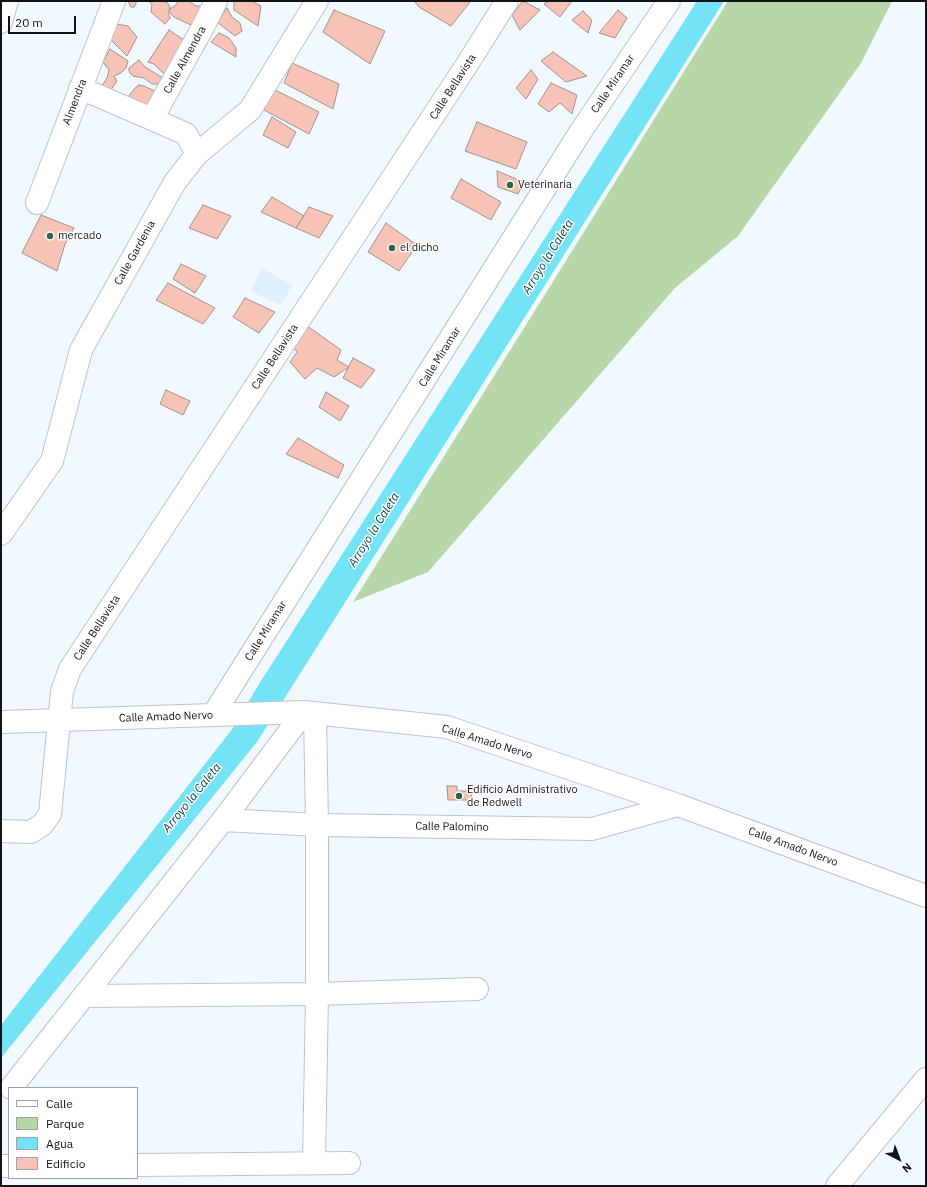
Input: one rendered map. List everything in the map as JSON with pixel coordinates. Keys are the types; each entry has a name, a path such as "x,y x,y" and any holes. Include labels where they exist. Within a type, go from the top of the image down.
{"street":[{"path":"1,22 7,1"},
{"name":"Almendra","path":"37,203 114,1"},
{"name":"Calle Almendra","path":"152,119 216,1"},
{"name":"Calle Gardenia","path":"1,534 52,461 82,350 175,182 197,154 250,110 317,1"},
{"name":"Calle Bellavista","path":"1,831 31,832 42,825 50,814 62,691 70,669 508,1"},
{"name":"Calle Miramar","path":"213,715 581,131 669,1"},
{"path":"80,88 186,134 197,154"},
{"path":"12,1087 223,820 301,712"},
{"path":"301,712 317,825 317,994 314,1163"},
{"name":"Calle Amado Nervo","path":"1,722 301,712 447,727 678,805 926,896"},
{"name":"Calle Palomino","path":"223,820 317,825 592,829 678,805"},
{"path":"84,996 317,994 477,989"},
{"path":"837,1186 926,1079"},
{"path":"1,1100 8,1092"},
{"path":"138,1165 349,1163"}],"shaded area":[{"path":"262,268 292,285 281,305 250,291"}],"green space":[{"path":"728,1 892,1 861,63 738,236 675,288 428,572 353,602"}],"water":[{"name":"Arroyo la Caleta","path":"697,1 724,1 257,742 1,1058 1,1025 233,728 259,684"}],"building":[{"path":"128,1 136,1 136,4 134,7 131,7"},
{"path":"148,1 167,2 170,7 168,12 170,18 165,24 151,12 152,4"},
{"path":"178,1 189,1 202,8 196,15 197,20 195,27 174,17 170,13 170,9 177,4"},
{"path":"234,1 252,1 261,6 258,26 234,10"},
{"path":"414,1 471,1 451,26 419,7"},
{"path":"523,1 540,10 520,30 512,15"},
{"path":"549,1 572,1 560,17 544,4"},
{"path":"227,8 232,17 240,23 242,31 235,36 217,22"},
{"path":"334,10 385,31 370,64 323,32"},
{"path":"618,10 627,18 615,38 599,33"},
{"path":"583,11 592,20 588,33 572,20"},
{"path":"116,24 128,26 137,37 127,56 109,38"},
{"path":"169,30 187,42 171,75 162,72 154,64 148,62"},
{"path":"219,33 229,38 236,48 236,57 211,42"},
{"path":"110,49 128,61 126,68 121,73 114,76 117,81 108,94 102,86 107,78 109,70 103,62"},
{"path":"553,52 587,76 566,82 541,61"},
{"path":"139,60 145,67 163,78 158,84 152,84 144,78 133,76 130,73 129,68"},
{"path":"292,63 339,84 333,109 284,83"},
{"path":"531,70 538,79 526,99 516,88"},
{"path":"551,83 577,95 572,114 560,103 549,112 538,104"},
{"path":"139,85 159,93 150,110 128,97"},
{"path":"271,88 319,112 309,134 264,110"},
{"path":"272,117 296,132 288,148 263,135"},
{"path":"477,122 527,142 516,169 465,151"},
{"name":"Veterinaria","path":"497,171 524,182 518,194 498,187"},
{"path":"461,179 501,202 491,220 451,198"},
{"path":"272,197 304,216 296,228 261,212"},
{"path":"203,205 231,216 217,239 189,228"},
{"path":"309,207 333,216 319,238 296,228"},
{"name":"mercado","path":"41,215 74,228 65,244 57,271 22,253"},
{"name":"el dicho","path":"386,223 417,245 399,271 368,252"},
{"path":"181,264 206,276 195,293 173,279"},
{"path":"168,283 215,308 203,324 156,300"},
{"path":"245,298 275,312 259,333 233,317"},
{"path":"303,323 341,350 337,360 349,367 334,377 317,368 305,379 290,362 297,352 290,343"},
{"path":"353,358 375,370 361,388 343,378"},
{"path":"166,390 190,401 183,415 160,404"},
{"path":"326,392 349,406 340,421 319,407"},
{"path":"298,438 344,465 338,478 286,454"},
{"name":"Edificio Administrativo de Redwell","path":"447,786 457,786 457,791 472,791 471,800 448,800"}],"place":[{"name":"Veterinaria","path":"510,185"},
{"name":"mercado","path":"50,236"},
{"name":"el dicho","path":"392,248"},
{"name":"Edificio Administrativo de Redwell","path":"459,796"}]}
